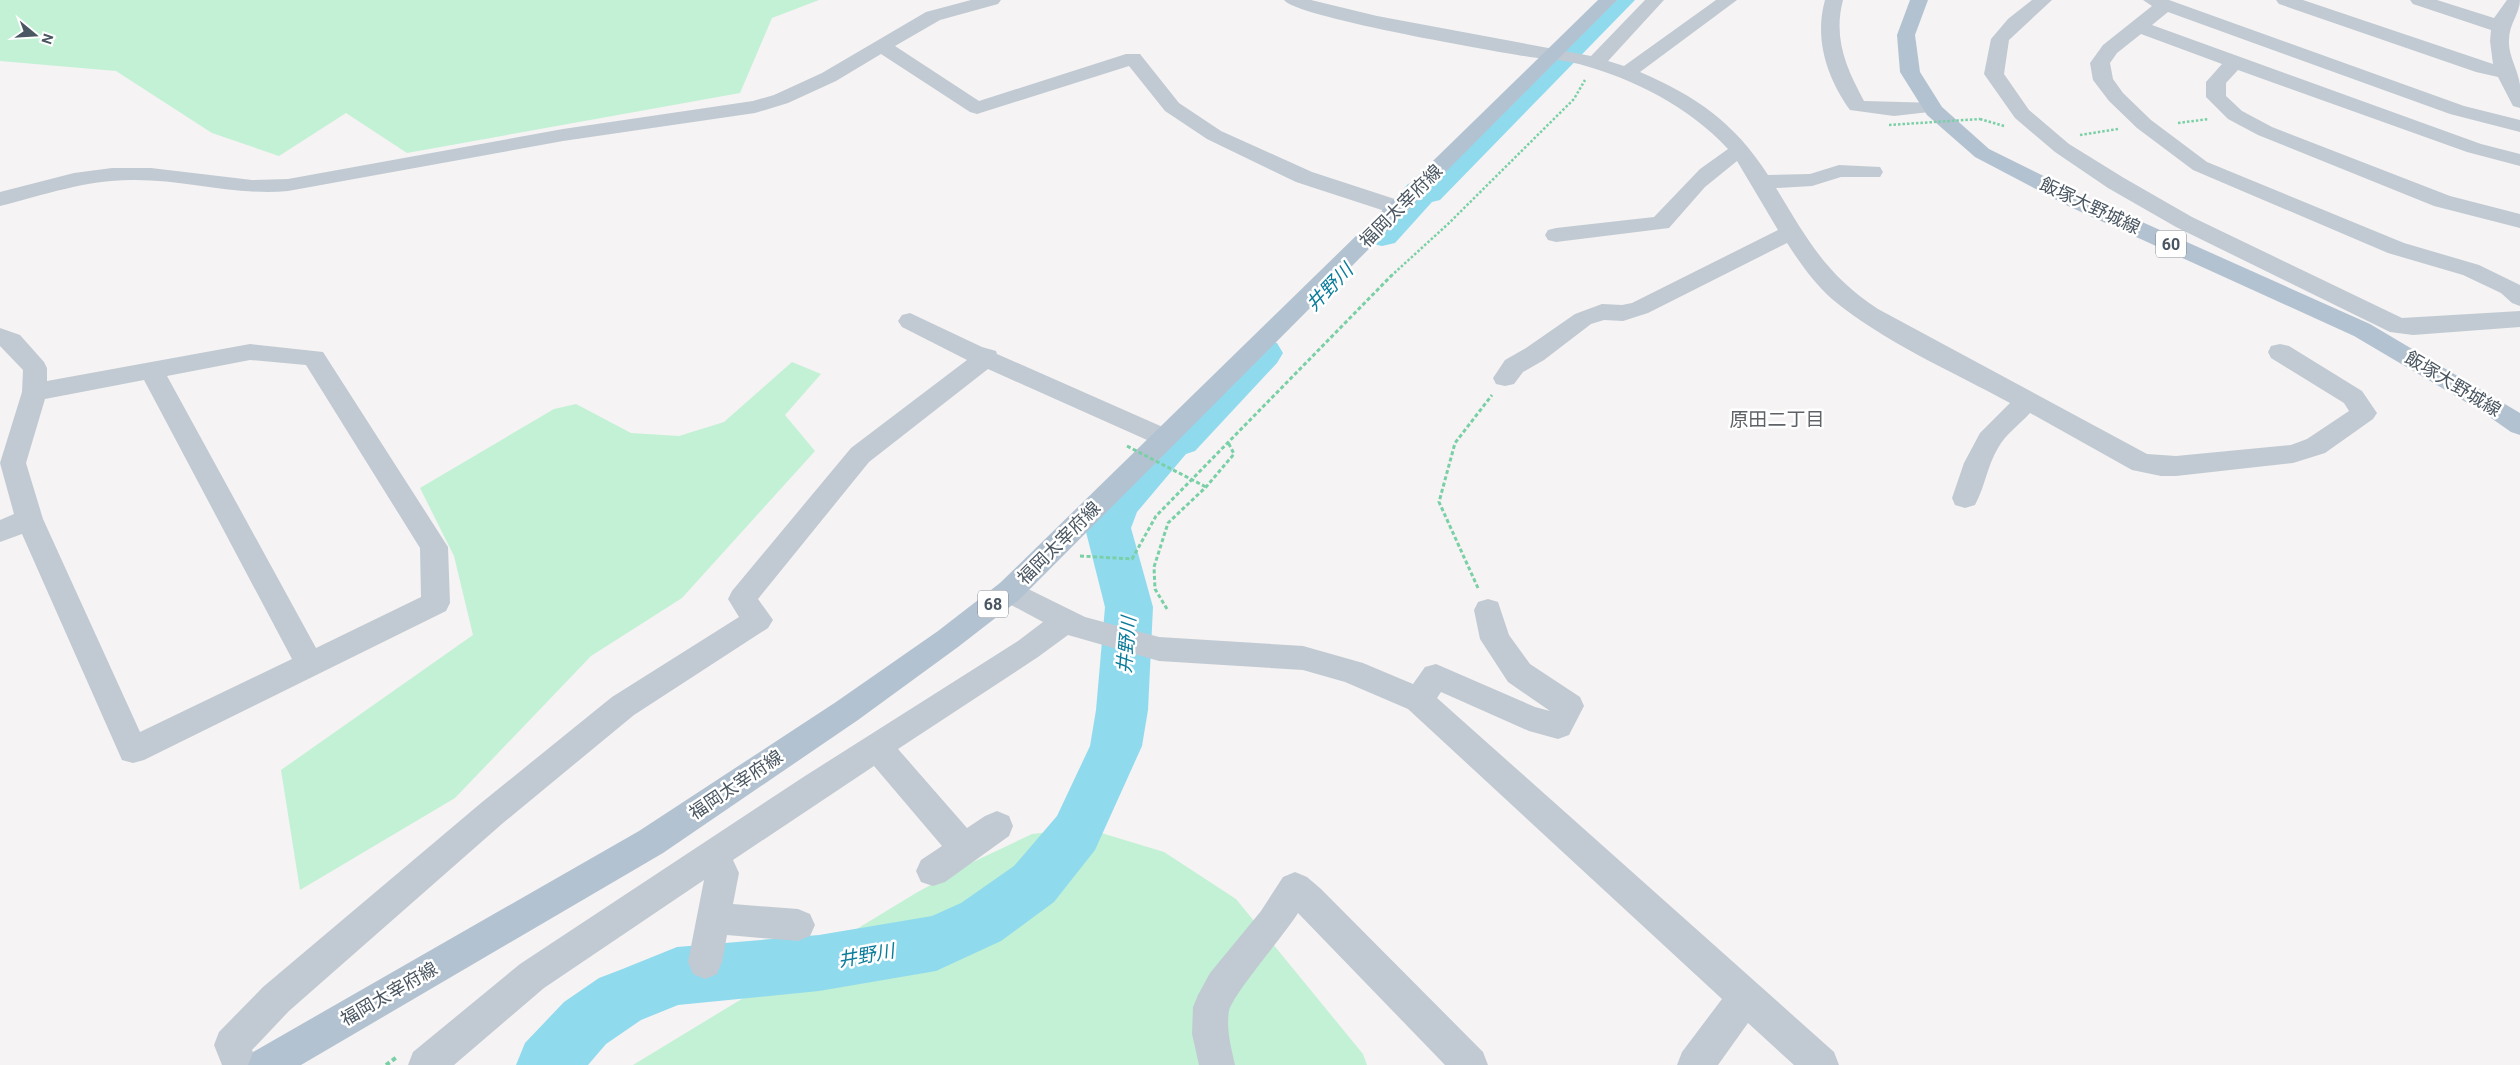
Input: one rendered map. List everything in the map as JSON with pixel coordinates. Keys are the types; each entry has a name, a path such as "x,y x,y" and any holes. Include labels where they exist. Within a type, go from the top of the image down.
{"main road":[{"name":"福岡太宰府線","path":"266,1065 651,842 847,711 948,639 1010,591 1608,0"},
{"name":"飯塚大野城線","path":"1919,0 1906,35 1910,72 1931,107 1982,153 2076,200 2362,330 2490,405 2520,426"}],"street":[{"path":"0,199 81,178 114,175 150,174 241,188 287,185 446,158 553,137 755,106 811,87 933,16 992,0"},
{"path":"1293,0 1328,12 1569,56 1649,83 1696,109 1724,132 1740,151 1761,182 1791,232 1828,282 1846,297 1901,332 2141,463 2162,466 2292,454 2316,446 2364,413 2353,397 2280,352"},
{"path":"1594,64 1655,0"},
{"path":"1625,74 1728,0"},
{"path":"1834,0 1829,24 1832,53 1838,70 1857,106 1878,109 1931,107"},
{"path":"2043,0 2015,23 2000,40 1994,74 2006,94 2022,114 2053,140 2116,183 2184,222 2398,326 2413,327 2520,319"},
{"path":"2285,0 2483,68 2505,73"},
{"path":"2419,0 2502,27"},
{"path":"2516,0 2503,20 2500,47 2505,73 2520,102"},
{"path":"2520,126 2457,110 2159,2 2137,26 2110,49 2100,64 2103,80 2111,92 2146,126 2200,166 2396,248 2471,270 2509,288 2520,298"},
{"path":"2137,26 2457,142 2520,160"},
{"path":"880,46 977,108 1133,58 1172,107 1214,135 1304,177 1399,208"},
{"path":"2235,62 2216,82 2216,97 2235,115 2274,135 2442,201 2520,221"},
{"path":"1556,235 1661,223 1698,183 1731,155 1740,151"},
{"path":"1761,182 1812,180 1839,171 1872,172"},
{"path":"1505,378 1514,366 1535,354 1583,319 1602,312 1623,313 1640,308 1791,232"},
{"path":"910,321 980,355 1165,438"},
{"path":"0,336 11,341 35,368 35,392 28,406 13,463 29,519 133,750 436,603 434,547 314,358 250,352 35,392"},
{"path":"240,1065 232,1045 276,999 484,819 623,706 758,620 742,599 860,455 980,355"},
{"path":"152,370 310,664"},
{"path":"1965,498 1977,462 1989,440 2027,401"},
{"path":"0,532 29,519"},
{"path":"1010,591 1077,626 1159,649 1302,658 1352,672 1419,700 1820,1065"},
{"path":"1419,700 1436,676 1529,718 1558,726 1569,706 1519,673 1495,639 1488,610"},
{"path":"426,1065 532,976 1028,649 1066,620"},
{"path":"877,747 964,848"},
{"path":"933,870 997,826"},
{"path":"705,962 722,873 713,856"},
{"path":"1217,1065 1210,1034 1212,1007 1223,985 1273,922 1295,888 1309,900 1470,1065"},
{"path":"713,918 798,926"},
{"path":"1695,1065 1745,998"}],"path":[{"path":"1075,556 1132,559 1156,516 1374,292 1448,224 1574,99 1594,64"},
{"path":"2053,140 2235,115"},
{"path":"1889,125 1980,119"},
{"path":"1488,610 1439,502 1455,443 1505,378"},
{"path":"1167,609 1155,589 1154,567 1161,541 1168,523 1206,487 1234,454 1228,442"},
{"path":"1127,446 1206,487"}],"green space":[{"path":"0,0 819,0 772,18 740,93 407,153 346,113 279,156 212,133 116,71 0,61"},
{"path":"792,362 821,374 785,415 815,451 682,598 591,656 455,798 300,890 281,770 473,635 454,556 420,488 554,409 576,404 631,433 679,436 724,422"},
{"path":"1085,828 1164,852 1236,899 1363,1054 1367,1065 633,1065 916,893 973,862 1032,834"}],"waterway":[{"name":"井野川","path":"1382,235 1421,192 1427,192 1563,53 1620,0"},
{"name":"井野川","path":"547,1065 585,1023 620,999 677,976 819,963 936,943 981,922 1034,884 1076,833 1116,746 1122,710 1129,607 1108,528 1117,505 1171,443 1180,440 1263,353"}],"district":[{"name":"原田二丁目","path":"1777,419"}]}
